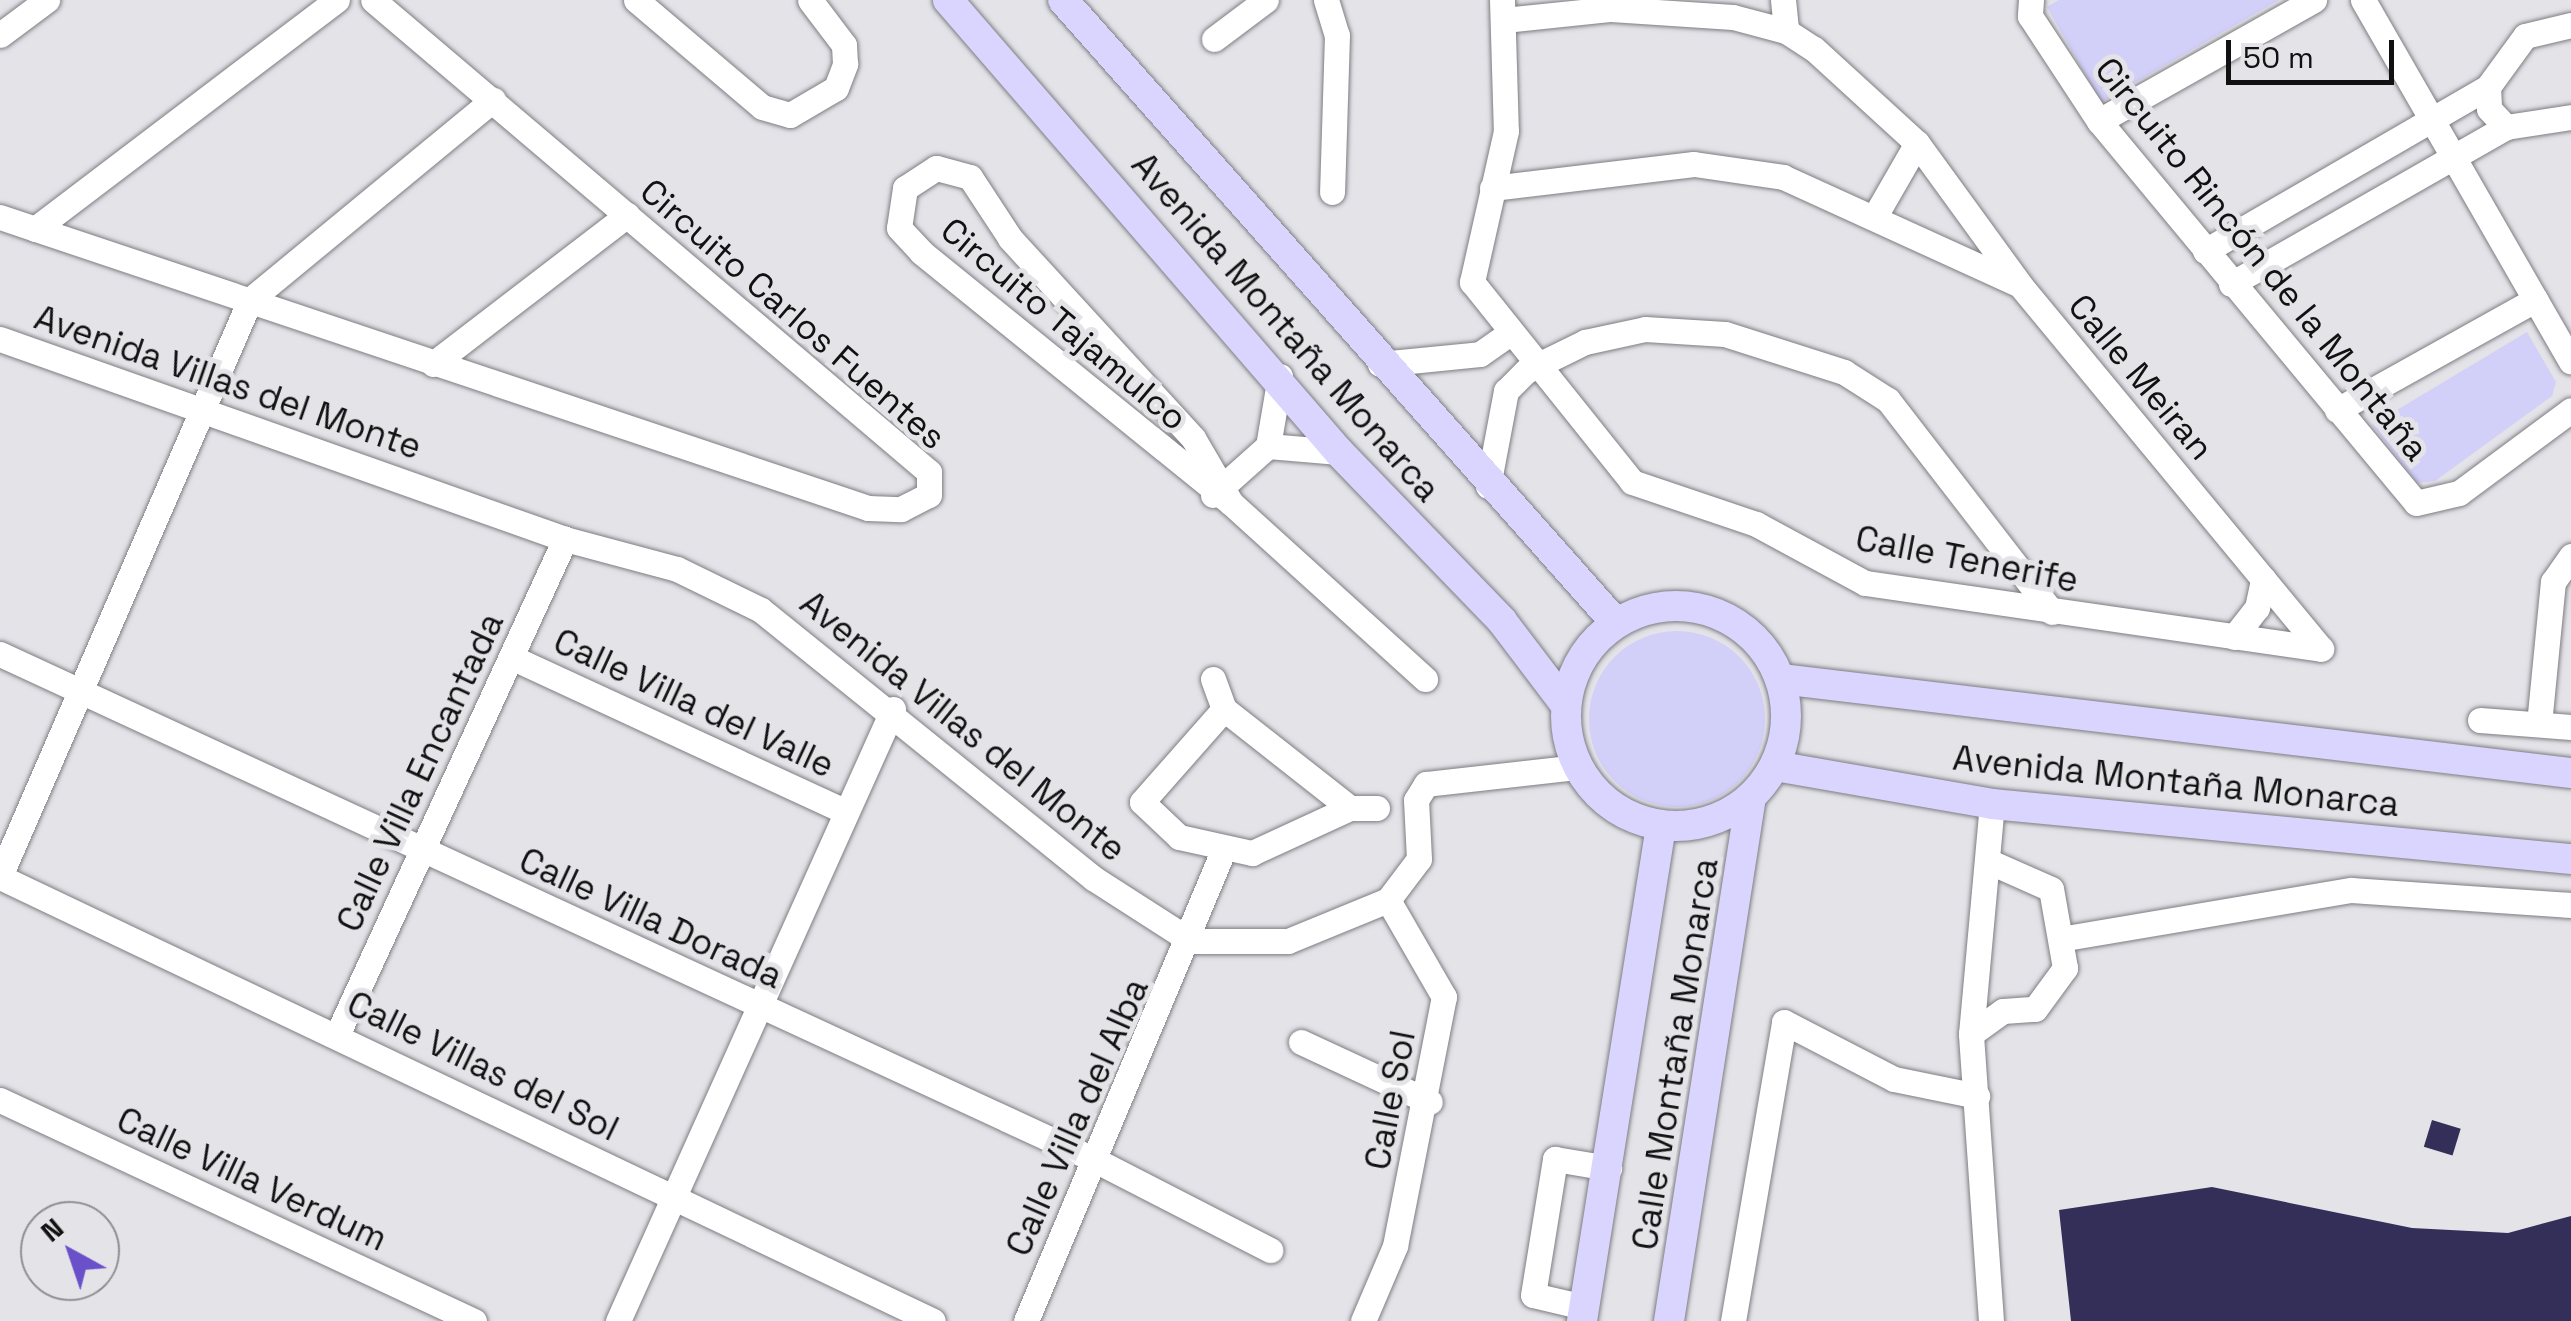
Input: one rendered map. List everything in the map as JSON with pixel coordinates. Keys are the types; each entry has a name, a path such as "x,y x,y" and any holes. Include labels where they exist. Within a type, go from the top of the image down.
{"main road":[{"name":"Avenida Montaña Monarca","path":"948,0 1280,376 1339,452 1502,621 1565,704"},
{"name":"Avenida Montaña Monarca","path":"1062,0 1488,486 1616,622"},
{"path":"1663,607 1712,611 1742,626 1781,679 1785,738 1775,766 1752,797 1725,816 1661,826 1627,816 1577,767 1565,704 1574,672 1616,622 1663,607"},
{"name":"Avenida Montaña Monarca","path":"1781,679 2571,773"},
{"name":"Avenida Montaña Monarca","path":"1775,766 1992,804 2571,859"},
{"name":"Calle Montaña Monarca","path":"1669,1321 1752,797"},
{"name":"Calle Montaña Monarca","path":"1583,1314 1661,826"}],"street":[{"path":"0,35 47,0"},
{"path":"35,229 337,0"},
{"name":"Circuito Carlos Fuentes","path":"0,217 868,508 901,509 928,495 929,472 373,0"},
{"path":"636,0 762,108 790,115 836,88 845,64 844,46 810,0"},
{"path":"1214,40 1266,0"},
{"path":"1326,0 1338,35 1332,192"},
{"path":"1503,10 1678,7 1786,31 1783,0"},
{"name":"Circuito Rincón de la Montaña","path":"2031,0 2030,16 2099,121 2416,503 2459,493 2571,410"},
{"path":"2099,121 2314,0"},
{"path":"2363,0 2571,361"},
{"name":"Calle Tenerife","path":"1503,10 1506,131 1472,282 1632,482 1666,499 1756,524 1866,582 2321,648"},
{"path":"2205,252 2488,87 2525,36 2571,25"},
{"name":"Calle Meiran","path":"1786,31 1917,143 2020,285 2321,648"},
{"path":"2488,87 2489,109 2506,126"},
{"path":"0,876 207,409 250,300 493,100"},
{"path":"2231,284 2506,126 2571,117"},
{"path":"1875,216 1907,171 1917,143"},
{"path":"1492,188 1694,164 1783,177 2020,285"},
{"name":"Circuito Tajamulco","path":"1222,494 1193,438 1010,238 970,177 936,168 905,188 900,228 920,252 1222,494 1425,679"},
{"path":"432,364 627,216"},
{"path":"2337,410 2535,300"},
{"path":"1488,486 1506,391 1541,364 1586,342 1645,329 1725,334 1844,372 1888,400 1943,459 2052,612"},
{"path":"1380,364 1480,354 1510,333"},
{"name":"Avenida Villas del Monte","path":"0,339 207,409 565,540 678,569 760,610 892,709 1093,878 1191,941"},
{"path":"1480,354 1506,391"},
{"path":"1222,494 1268,446 1280,376"},
{"path":"1268,446 1339,452"},
{"name":"Calle Villa Encantada","path":"338,1033 565,540"},
{"path":"2539,724 2552,582 2571,556"},
{"path":"2234,636 2250,622 2263,579"},
{"name":"Calle Villa Dorada","path":"0,654 423,848 759,1009 1097,1161 1270,1250"},
{"name":"Calle Villa del Valle","path":"513,658 846,812"},
{"path":"1212,679 1224,709 1350,808"},
{"path":"618,1321 892,709"},
{"path":"1224,709 1130,802 1179,837 1223,851 1252,853 1350,808 1377,808"},
{"path":"2480,720 2571,727"},
{"path":"1191,941 1288,941 1388,900 1419,860 1416,800 1426,784 1577,767"},
{"path":"1991,1321 1971,1034 1975,960 1990,862 1992,804"},
{"name":"Calle Villa del Alba","path":"1026,1321 1191,941 1223,851"},
{"path":"1971,1034 2003,1011 2035,1009 2053,996 2066,938 2051,889 1990,862"},
{"name":"Calle Villas del Sol","path":"0,876 338,1033 933,1321"},
{"path":"2066,938 2351,890 2571,905"},
{"name":"Calle Sol","path":"1362,1321 1394,1246 1430,1102 1444,998 1388,900"},
{"path":"1975,960 2003,1011"},
{"path":"1732,1321 1784,1022 1894,1079 1977,1096"},
{"path":"1301,1042 1430,1102"},
{"name":"Calle Villa Verdum","path":"0,1100 474,1321"},
{"path":"1583,1314 1533,1295 1555,1160 1609,1168"}],"shaded area":[{"path":"2059,0 2279,0 2101,102 2047,7"},
{"path":"2527,332 2556,382 2552,396 2435,481 2417,483 2372,425"},
{"path":"1677,631 1711,637 1739,657 1759,685 1765,719 1759,753 1739,781 1711,801 1677,807 1643,801 1615,781 1595,753 1589,719 1595,685 1615,657 1643,637"}],"building":[{"path":"2432,1120 2461,1129 2453,1156 2424,1147"},
{"path":"2212,1187 2412,1228 2508,1233 2571,1216 2571,1321 2071,1321 2059,1210"}]}
